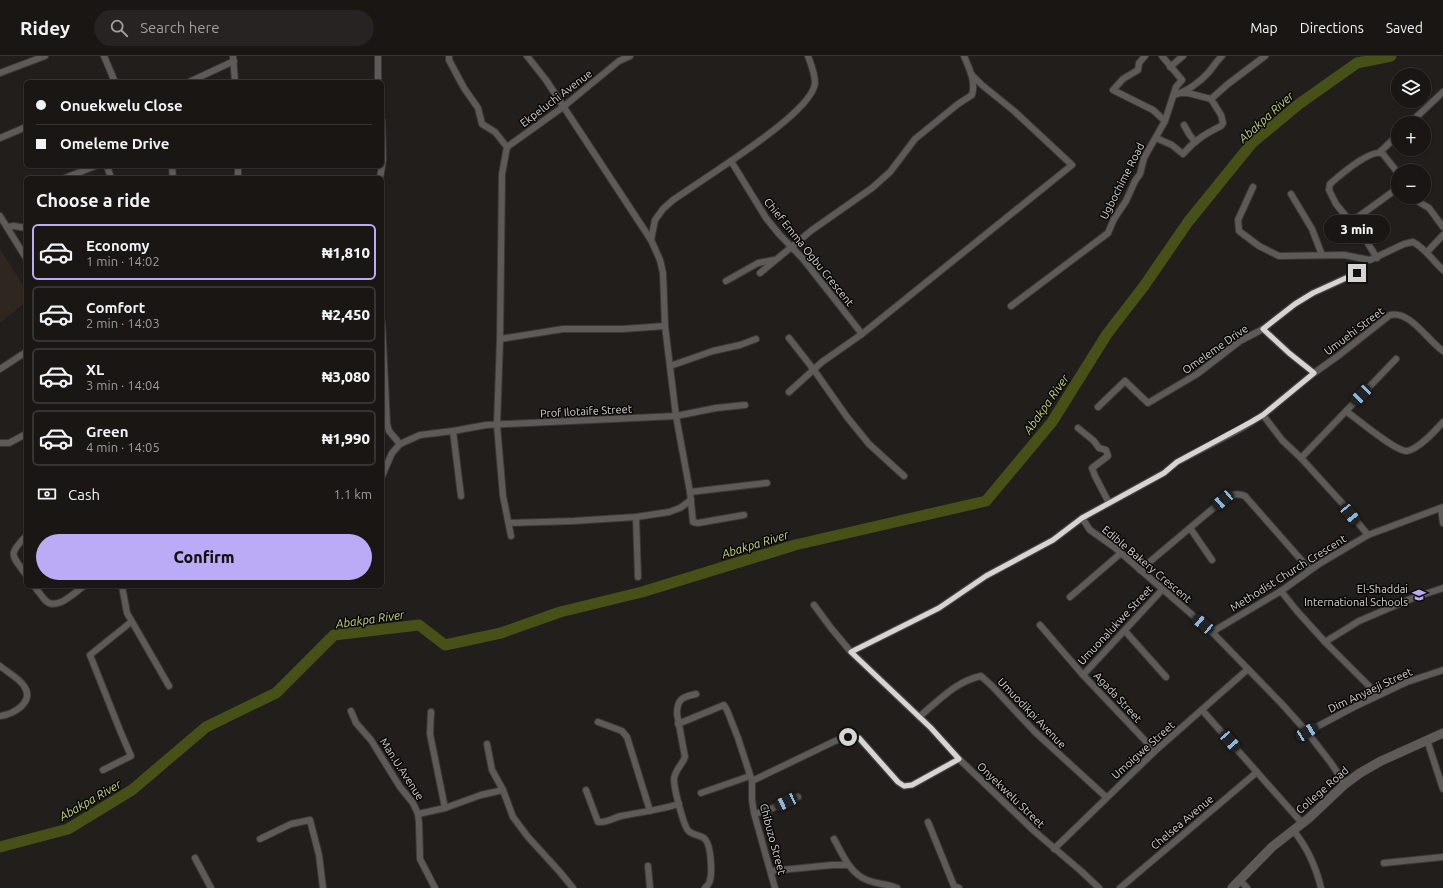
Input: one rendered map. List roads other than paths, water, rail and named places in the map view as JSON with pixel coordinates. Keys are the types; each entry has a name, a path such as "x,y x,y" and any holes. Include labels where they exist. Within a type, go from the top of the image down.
{"main road":[{"name":"College Road","path":"1232,888 1272,847 1325,804 1345,784 1381,761 1443,732"}],"street":[{"path":"0,73 45,56"},
{"path":"104,56 114,80"},
{"path":"378,56 378,80"},
{"path":"527,56 563,107 651,240 660,260 663,273 666,326 676,416 690,492 693,522 695,523 744,514"},
{"path":"614,56 619,61"},
{"name":"Ekpeluchi Avenue","path":"507,147 563,107 619,61 630,56"},
{"path":"651,240 655,220 663,208 732,162 786,120 803,104 812,92 815,83 814,73 808,56"},
{"path":"760,273 812,230 872,188 890,172 915,139 972,94 974,89 971,74 964,56"},
{"path":"1144,56 1139,63 1138,70 1122,79 1113,90 1153,110 1165,121"},
{"name":"Ugbochime Road","path":"1011,306 1108,233 1114,219 1126,201 1135,181 1140,174 1144,158 1165,121 1176,87 1182,80 1162,56"},
{"path":"1170,67 1183,56"},
{"path":"1182,93 1207,74 1222,56"},
{"path":"1211,99 1265,56"},
{"path":"448,57 464,88 478,108 482,124 495,132 507,147 502,174 500,339 497,425 503,496 511,536"},
{"path":"193,80 234,59 235,80"},
{"path":"789,392 837,350 862,334 1072,165 1014,111 971,74"},
{"path":"1417,116 1443,92"},
{"path":"1156,138 1172,145 1183,154 1205,134 1221,126 1223,121 1221,115 1211,99 1188,93 1174,95"},
{"path":"1184,125 1195,142"},
{"path":"0,138 24,128"},
{"path":"1377,258 1367,242 1333,198 1329,187 1333,181 1358,162 1370,155 1380,152 1391,142"},
{"path":"1380,152 1391,164"},
{"name":"Chief Emma Ogbu Crescent","path":"732,162 766,218 835,298 862,334"},
{"path":"70,176 90,168"},
{"path":"1253,187 1238,220 1239,231 1259,246 1279,256 1322,254 1349,256 1368,260 1377,258 1409,242 1416,244 1427,252 1443,270"},
{"path":"1351,222 1391,193"},
{"path":"1290,194 1312,229 1322,254"},
{"path":"1422,204 1429,208 1443,227"},
{"path":"0,216 24,255"},
{"path":"7,227 14,226 24,228"},
{"path":"1427,252 1443,235"},
{"path":"726,282 758,263 775,260"},
{"name":"Omeleme Drive","path":"1098,407 1125,381 1148,403 1197,374 1240,341 1263,329 1295,304 1313,293 1357,273"},
{"name":"Umuehi Street","path":"1314,373 1384,319 1394,314 1400,315 1416,325 1443,351"},
{"path":"500,339 563,329 623,329 666,326"},
{"path":"851,652 939,608 986,576 1053,540 1082,518 1164,473 1177,462 1263,415 1314,373 1279,345 1263,329"},
{"path":"789,338 814,370 847,417 869,444 904,476"},
{"path":"670,366 714,351 740,346 756,339"},
{"path":"0,369 24,353"},
{"path":"1301,458 1396,359"},
{"path":"384,384 387,424 389,431 400,444 392,453 384,471"},
{"name":"Prof Ilotaife Street","path":"400,444 420,434 453,431 486,425 676,416 716,408 745,405"},
{"path":"1346,411 1401,451 1408,451 1419,445 1443,422"},
{"path":"1263,415 1282,440 1301,458 1368,534"},
{"path":"1078,428 1094,441 1099,448 1106,450 1108,453 1108,456 1092,468 1110,503"},
{"path":"453,431 461,496"},
{"path":"0,443 9,443 24,435"},
{"path":"690,492 768,482"},
{"path":"1140,570 1232,494 1240,494 1245,496 1310,570"},
{"path":"509,523 573,522 636,517 669,512 680,508 691,500"},
{"path":"1442,508 1443,523"},
{"name":"Methodist Church Crescent","path":"1212,632 1281,591 1310,570 1368,534 1442,508"},
{"path":"636,517 638,577"},
{"name":"Edible Bakery Crescent","path":"1082,518 1090,530 1121,554 1212,632 1307,732 1332,763 1345,784"},
{"path":"1190,528 1212,560"},
{"path":"24,538 13,553 14,558 24,572"},
{"path":"1070,597 1121,554"},
{"path":"36,588 47,602 52,604 64,601 81,588"},
{"path":"122,588 127,613 131,622 150,651 168,686"},
{"path":"1325,642 1359,621 1413,598 1443,588"},
{"name":"Umuonalukwe Street","path":"1083,675 1162,590"},
{"path":"1281,591 1325,642 1378,695"},
{"name":"Onyekwelu Street","path":"814,604 851,652 897,694 959,759 1054,849 1099,888"},
{"path":"103,770 131,756 90,656 131,622"},
{"name":"Agada Street","path":"1040,625 1083,675 1155,751"},
{"path":"1125,631 1166,677"},
{"path":"0,666 23,684 28,696 24,704 18,709 6,715 0,716"},
{"name":"Umoigwe Street","path":"1054,849 1155,751 1248,669"},
{"name":"Dim Anyaeji Street","path":"1307,732 1378,695 1407,682 1443,670"},
{"name":"Umuodikpi Avenue","path":"919,717 946,694 969,679 980,676 992,686 1035,732 1106,797"},
{"path":"696,694 683,698 678,702 678,724 685,757 683,763 675,774 674,781 679,804 688,830 691,834 702,836 707,841 709,847 711,874 709,883 705,888"},
{"name":"Chibuzo Street","path":"678,724 724,705 727,710 751,779 752,800 755,814 775,888"},
{"path":"1202,710 1302,823"},
{"name":"Man.U.Avenue","path":"351,711 356,723 371,740 400,787 413,803 418,814 420,859 435,888"},
{"path":"431,712 430,734 445,808"},
{"path":"598,722 622,731 627,737 650,812"},
{"path":"701,793 751,779 835,741 848,737 859,738 898,782 904,786 912,785 959,759"},
{"path":"1427,740 1443,789"},
{"path":"487,744 492,770 503,790 513,817 528,837 573,888"},
{"name":"Chelsea Avenue","path":"1120,888 1257,772"},
{"path":"418,814 445,808 481,795 503,790"},
{"path":"586,790 598,822 604,822 620,816 650,812 679,804"},
{"path":"755,814 798,797"},
{"path":"260,839 291,824 310,820 318,854 322,888"},
{"path":"928,822 955,887"},
{"path":"1293,830 1301,839 1310,857 1321,888"},
{"path":"834,839 848,865 858,875 866,880 897,888"},
{"path":"1384,862 1443,857"},
{"path":"195,858 211,888"},
{"path":"771,872 832,865 848,865"},
{"path":"648,866 650,888"},
{"path":"1240,880 1247,888"}],"waterway":[{"name":"Abakpa River","path":"0,847 68,829 132,790 206,727 276,693 334,635 419,625 445,645 501,633 560,612 642,592 795,545 986,501 1052,422 1107,334 1144,286 1188,222 1252,143 1299,104 1357,63 1391,56"}],"place":[{"name":"El-Shaddai International Schools","path":"1419,595"}]}
